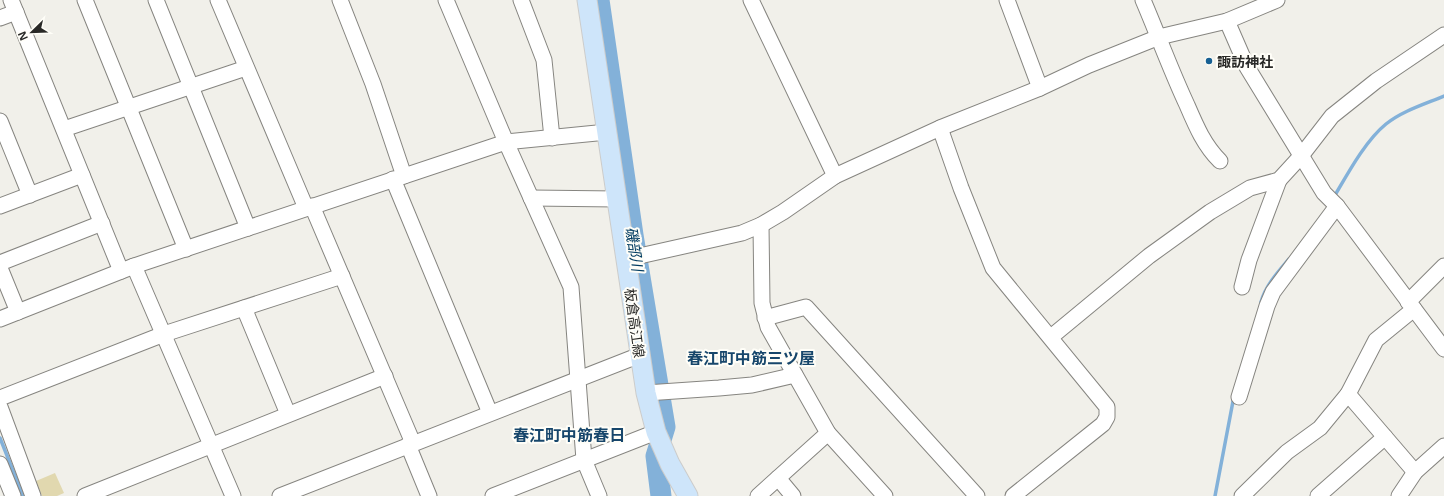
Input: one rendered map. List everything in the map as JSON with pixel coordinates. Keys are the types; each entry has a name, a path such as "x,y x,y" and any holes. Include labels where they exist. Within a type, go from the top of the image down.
{"main road":[{"name":"板倉高江線","path":"587,0 646,393 656,432 670,464 688,496"}],"street":[{"path":"85,0 186,249"},
{"path":"156,0 248,228"},
{"path":"218,0 246,68 342,276 385,376 429,496"},
{"path":"340,0 374,84 398,178 490,413"},
{"path":"446,0 506,142 571,287 584,460 599,496"},
{"path":"521,0 544,60 552,138"},
{"path":"751,0 835,176"},
{"path":"1007,0 1040,88"},
{"path":"1143,0 1159,37 1169,66 1202,139 1211,152 1220,161"},
{"path":"626,258 742,233 761,225 784,212 835,176 940,128 1040,88 1089,65 1159,37 1227,21 1277,0"},
{"path":"0,18 13,6 102,223 164,334 233,496"},
{"path":"1227,21 1247,67 1324,193 1337,206 1444,350"},
{"path":"1242,287 1249,260 1279,180 1301,156 1332,116 1376,81 1444,35"},
{"path":"64,130 246,68"},
{"path":"0,121 30,194"},
{"path":"940,128 961,188 992,268 1051,337 1107,407 1107,418 1103,424 1014,496"},
{"path":"0,319 128,269 506,142 607,132"},
{"path":"0,206 82,175"},
{"path":"1051,337 1149,256 1210,212 1250,188 1279,180"},
{"path":"531,198 617,199"},
{"path":"1239,397 1267,306 1273,292 1337,206"},
{"path":"0,263 102,223"},
{"path":"761,225 762,303 764,318 828,433 885,496"},
{"path":"1242,496 1287,452 1320,428 1348,394 1376,340 1411,306 1444,266"},
{"path":"0,268 18,312"},
{"path":"0,398 164,334 342,276"},
{"path":"764,318 806,307 977,496"},
{"path":"244,308 288,414"},
{"path":"280,496 640,355"},
{"path":"646,393 745,385 795,375"},
{"path":"85,496 385,376"},
{"path":"1348,394 1415,472"},
{"path":"0,407 33,496"},
{"path":"493,496 515,492 584,460 656,432"},
{"path":"758,496 828,433"},
{"path":"1318,496 1385,437"},
{"path":"1399,496 1415,472 1444,446"},
{"path":"0,464 13,496"},
{"path":"778,478 793,496"}],"shaded area":[{"path":"55,473 64,493 57,496 42,496 36,481"}],"waterway":[{"name":"磯部川","path":"599,0 633,235 665,427 656,456 661,496"},
{"path":"1334,197 1364,149 1378,131 1392,119 1444,96"},
{"path":"1261,302 1269,284 1289,259"},
{"path":"1215,496 1234,396"},
{"path":"0,438 23,496"}],"place":[{"name":"諏訪神社","path":"1209,61"}],"district":[{"name":"春江町中筋三ツ屋","path":"751,358"},
{"name":"春江町中筋春日","path":"569,435"}]}
